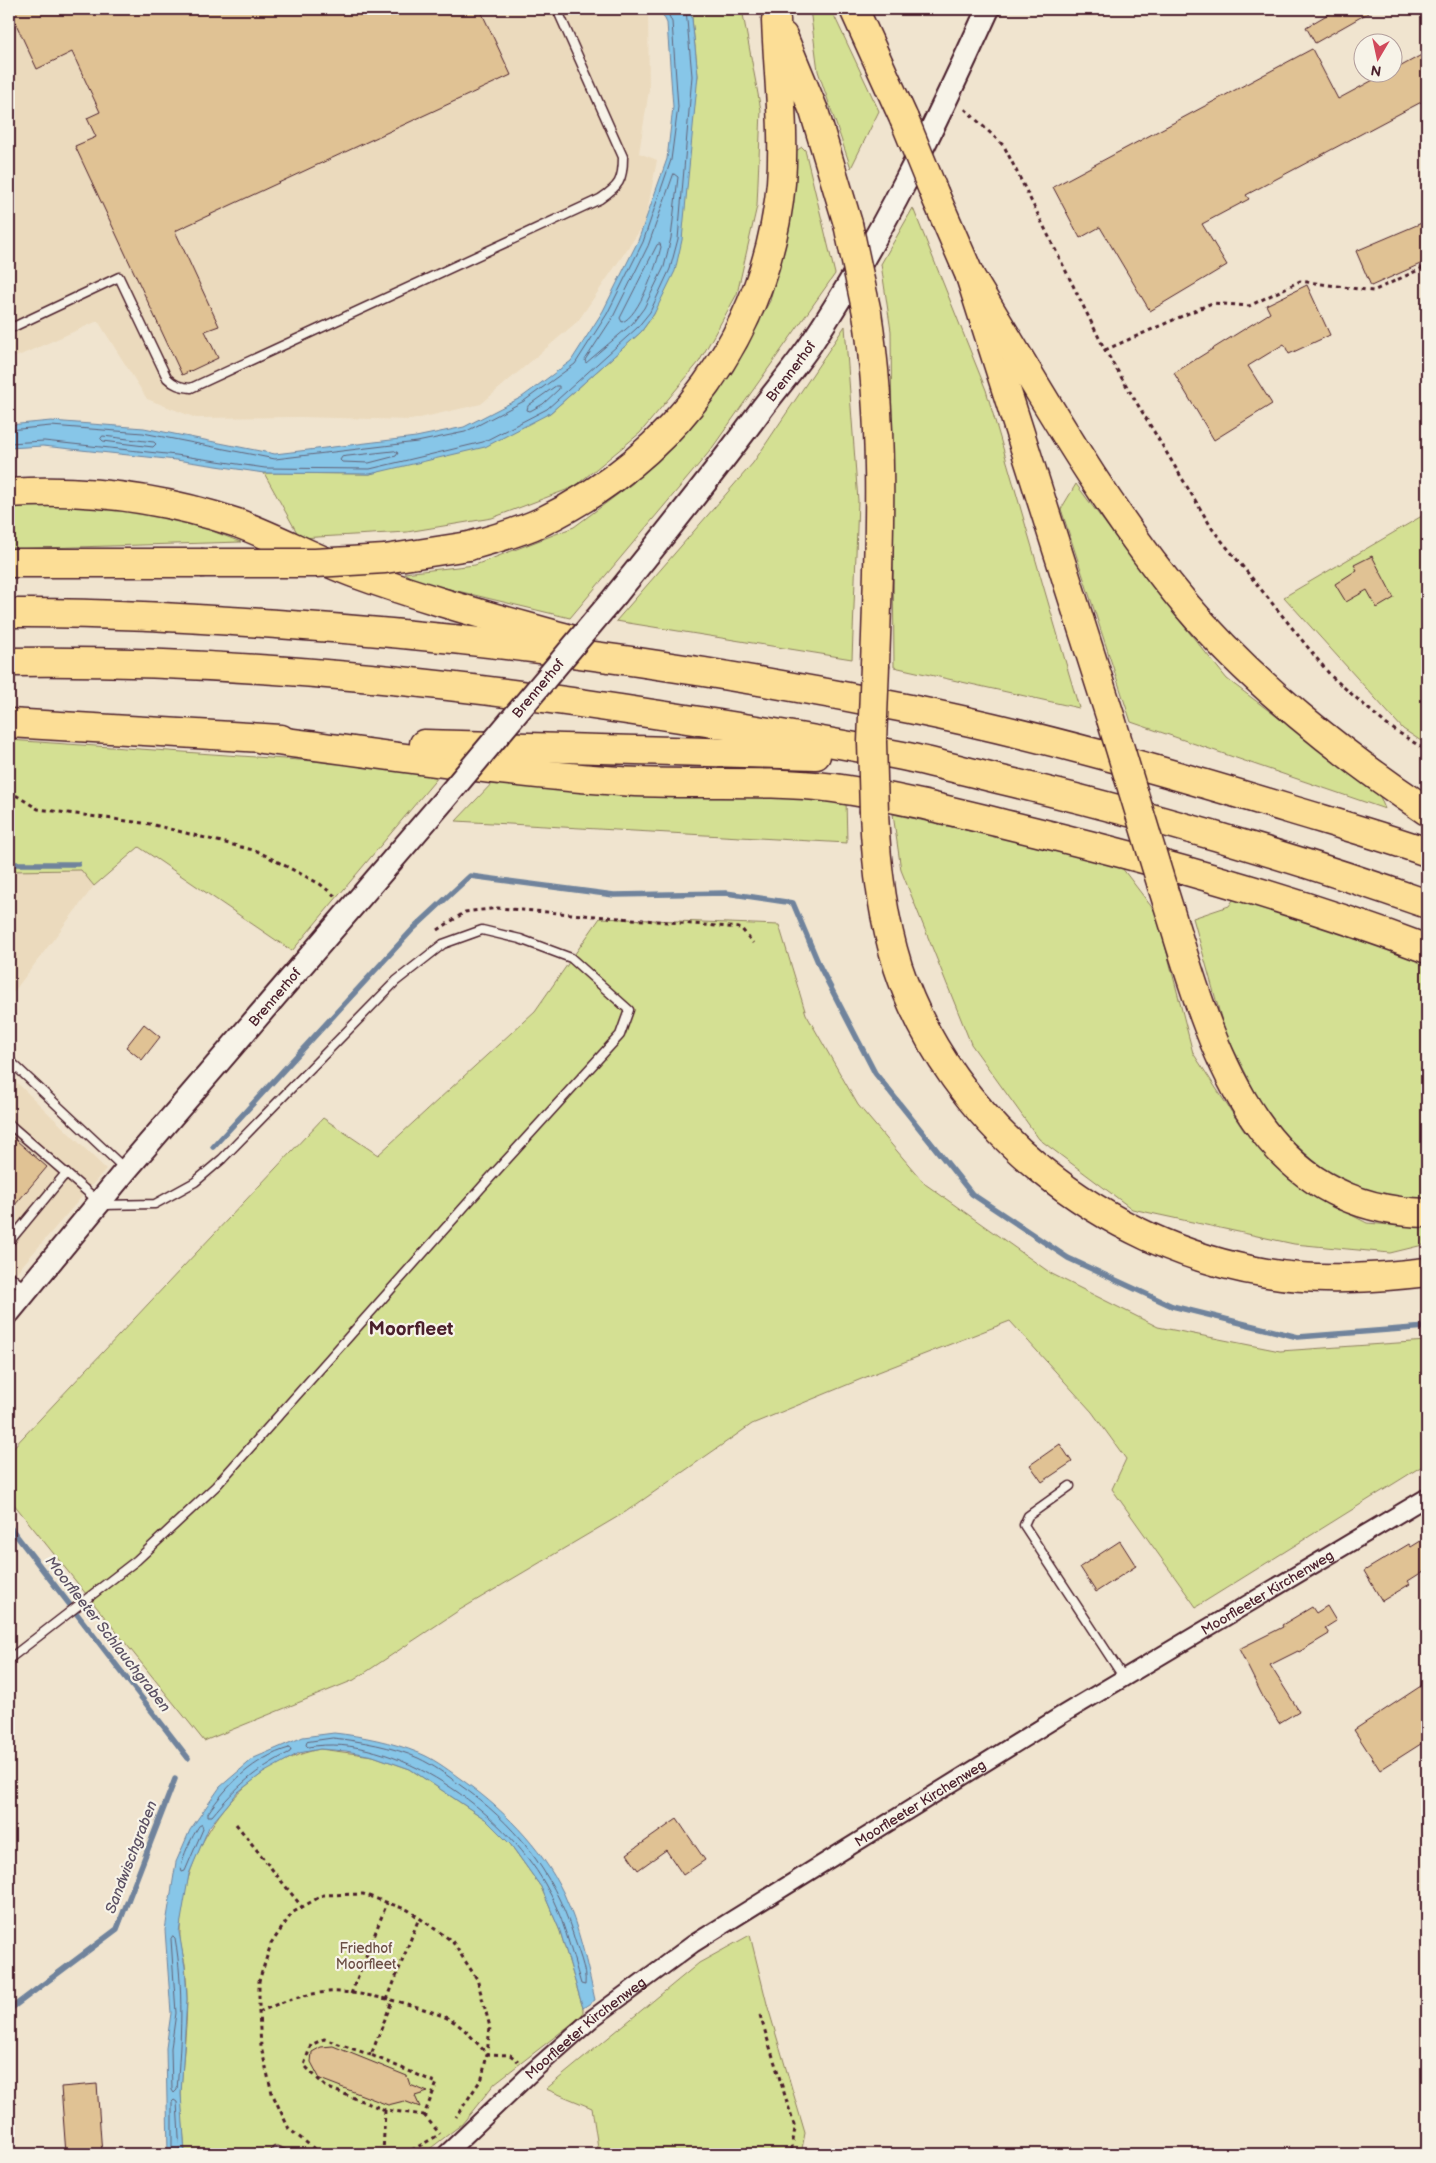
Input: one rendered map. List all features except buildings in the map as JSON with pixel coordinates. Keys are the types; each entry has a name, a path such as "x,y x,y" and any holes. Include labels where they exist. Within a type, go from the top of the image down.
{"highway":[{"path":"854,9 904,119 970,276 1162,886 1215,1046 1234,1088 1258,1124 1276,1146 1303,1171 1336,1192 1362,1204 1381,1209 1427,1213"},
{"path":"773,14 814,111 848,224 867,312 876,386 879,448 872,742 877,867 882,902 899,968 914,1005 947,1066 971,1100 1026,1157 1053,1180 1090,1206 1120,1223 1165,1244 1234,1267 1268,1274 1310,1277 1394,1276 1427,1272"},
{"path":"9,563 315,563 385,559 469,546 539,523 578,502 614,478 657,443 684,415 713,377 741,330 761,278 774,229 781,183 782,136 773,14"},
{"path":"970,276 1063,431 1107,500 1187,606 1234,656 1285,703 1342,749 1427,811"},
{"path":"9,493 43,491 104,494 176,505 238,524 358,575 426,598 665,666"},
{"path":"9,613 162,616 368,630 488,643 665,666 790,686 913,710 1050,742 1184,777 1427,852"},
{"path":"9,662 158,664 358,676 429,683 609,707 905,757 1043,789 1179,825 1427,904"},
{"path":"9,723 262,739 905,757"},
{"path":"262,739 573,778 651,783 783,782 835,788 897,799 1096,846 1225,882 1380,931 1427,949"}],"street":[{"name":"Brennerhof","path":"9,1312 126,1170 444,800 616,595 715,472 810,345 848,284 948,95 988,9"},
{"name":"Moorfleeter Kirchenweg","path":"446,2154 533,2071 593,2018 693,1944 1124,1678 1427,1497"}],"lane":[{"path":"9,329 119,277 167,378 181,388 190,388 600,199 620,182 623,157 557,9"},
{"path":"9,1124 66,1173 98,1204 155,1204 194,1182 222,1159 396,981 443,944 482,930 520,939 571,958 629,1010 620,1035 216,1486 137,1560 9,1659"},
{"path":"9,1060 126,1170"},
{"path":"9,1242 66,1173"},
{"path":"9,1276 27,1290"},
{"path":"1070,1486 1028,1516 1024,1525 1124,1678"}],"path":[{"path":"948,95 978,120 1004,146 1105,350 1213,530 1331,676 1387,725 1427,751"},
{"path":"1105,350 1212,303 1249,306 1300,282 1373,291 1427,266"},
{"path":"9,791 38,809 150,824 257,852 320,884 350,908"},
{"path":"432,937 438,930 465,912 498,908 741,928 753,943"},
{"path":"236,1824 302,1907"},
{"path":"321,2154 289,2129 272,2093 261,2047 259,1981 271,1944 292,1913 323,1896 363,1894 408,1910 452,1941 477,1979 490,2027 487,2054 482,2078 468,2102 455,2119"},
{"path":"351,1994 387,1903"},
{"path":"387,2000 419,1918"},
{"path":"259,2012 288,1999 329,1992 411,2005 451,2020 487,2054 510,2055 533,2071"},
{"path":"371,2055 392,2001"},
{"path":"760,2015 796,2128 791,2154"},
{"path":"424,2115 437,2082 371,2055 324,2039 311,2045 304,2065 326,2087 385,2110 424,2115 440,2134"},
{"path":"383,2154 385,2110"},
{"path":"396,2154 414,2149 445,2129"}],"shaded area":[{"path":"9,9 648,9 649,90 639,153 657,160 645,223 578,321 481,404 411,420 301,417 196,418 147,399 98,321 9,360"},
{"path":"81,870 94,886 9,998 9,871"},
{"path":"9,1075 106,1169 9,1281"}],"green space":[{"path":"691,9 742,9 761,110 757,206 737,294 699,362 640,433 574,487 492,518 407,532 300,538 264,473 370,474 550,413 641,332 654,314 698,76"},
{"path":"810,9 831,9 879,111 851,168 818,71"},
{"path":"802,147 805,150 835,274 710,451 570,618 416,581 404,573 475,565 574,527 633,483 716,394 770,301 786,234 796,151"},
{"path":"913,208 986,390 1079,708 894,667 891,331 881,264"},
{"path":"845,326 858,501 852,659 616,621 753,463"},
{"path":"1076,484 1162,599 1227,679 1379,794 1385,809 1131,722 1061,509"},
{"path":"57,505 127,509 183,520 241,542 9,549 9,506"},
{"path":"1427,513 1427,745 1403,729 1284,597"},
{"path":"9,740 444,770 292,951 139,847 94,886 81,870 9,871"},
{"path":"495,780 846,799 847,843 456,821"},
{"path":"893,814 1119,864 1157,914 1193,1053 1244,1131 1314,1196 1367,1223 1427,1228 1427,1244 1390,1253 1294,1244 1132,1209 1039,1139 971,1044 901,870"},
{"path":"1235,897 1398,948 1427,963 1427,1199 1404,1201 1360,1187 1321,1167 1270,1122 1225,1032 1193,918 1229,906"},
{"path":"600,918 779,925 806,1014 858,1105 925,1184 1052,1274 1158,1327 1280,1351 1427,1341 1427,1463 1196,1607 1112,1489 1126,1459 1092,1412 1010,1321 752,1424 624,1513 458,1611 354,1680 204,1741 9,1498 9,1452 323,1118 378,1155 535,1011"},
{"name":"Friedhof Moorfleet","path":"320,1749 373,1756 410,1769 485,1819 511,1845 541,1887 560,1931 583,2008 583,2015 495,2083 462,2124 423,2154 185,2154 181,2093 187,1995 185,1964 180,1935 183,1900 191,1870 203,1841 219,1815 239,1792 263,1773 290,1758"},
{"path":"750,1935 767,2004 805,2133 801,2154 599,2154 592,2108 546,2089 699,1963"}],"water":[{"path":"660,9 691,9 698,75 682,240 675,271 654,314 641,332 550,413 485,447 370,474 264,473 176,460 43,446 9,448 9,425 51,421 144,428 275,454 416,437 464,427 522,397 571,361 603,311 638,241 667,159 673,107 667,23"},
{"path":"334,1733 388,1743 409,1749 429,1758 474,1789 518,1829 544,1860 564,1894 586,1959 595,2000 583,2008 560,1931 541,1887 511,1845 485,1819 410,1769 373,1756 346,1751 320,1749 299,1753 263,1773 238,1792 209,1827 189,1874 179,1932 185,1967 187,1999 181,2094 185,2154 168,2154 166,2048 171,2013 165,1930 176,1862 190,1830 220,1787 254,1758 303,1737"}],"waterway":[{"path":"9,864 78,864"},
{"path":"213,1147 413,929 470,876 614,895 726,893 793,903 820,967 875,1073 972,1194 1068,1258 1172,1306 1298,1337 1427,1327"},
{"name":"Moorfleeter Schlauchgraben","path":"9,1526 188,1758"},
{"name":"Sandwischgraben","path":"9,2010 117,1929 175,1779"}],"district":[{"name":"Moorfleet","path":"411,1328"}]}
